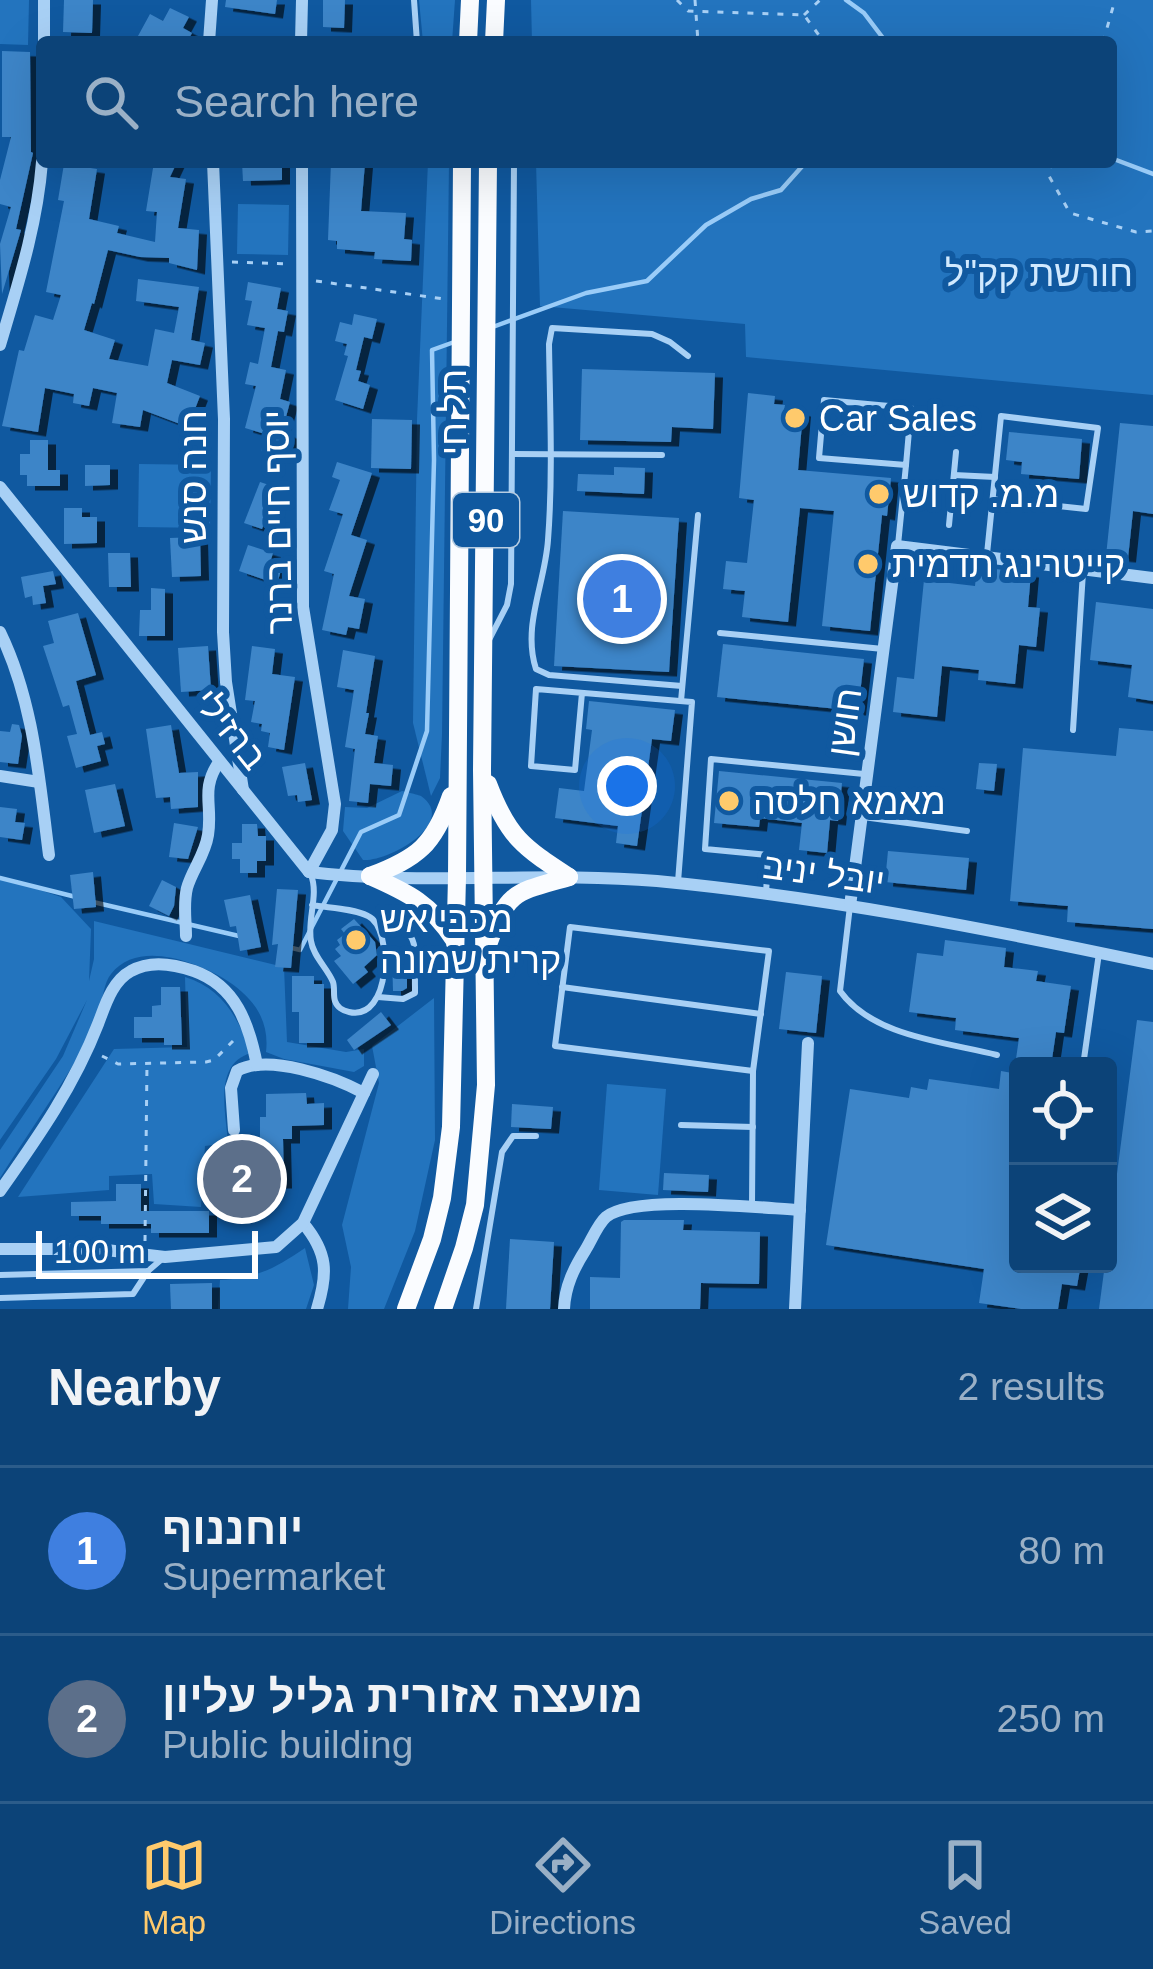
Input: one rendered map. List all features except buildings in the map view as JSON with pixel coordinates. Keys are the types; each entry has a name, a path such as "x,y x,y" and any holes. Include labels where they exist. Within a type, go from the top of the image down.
{"highway":[{"path":"468,36 470,0"},
{"path":"495,36 496,0"},
{"name":"תל חי","path":"457,877 462,168"},
{"name":"תל חי","path":"482,878 488,168"},
{"path":"482,770 505,825 520,844 569,877"},
{"path":"370,877 400,865 430,842 456,781"},
{"path":"370,877 418,899 455,942"},
{"name":"90","path":"406,1309 432,1239 446,1173 453,1085 457,877"},
{"path":"485,952 511,897 569,877"},
{"name":"90","path":"442,1309 464,1248 479,1177 486,1085 482,878"}],"street":[{"path":"44,0 44,36"},
{"path":"209,36 212,0"},
{"path":"301,36 302,0"},
{"path":"0,345 31,242 42,168"},
{"name":"חנה סנש","path":"213,168 224,419 225,665 243,791"},
{"name":"יוסף חיים ברנר","path":"302,168 303,607 335,804 332,830 309,872"},
{"name":"ברזילי","path":"0,487 309,872"},
{"path":"898,546 1153,578"},
{"name":"חושן","path":"850,906 898,546"},
{"path":"0,632 27,707 49,855"},
{"path":"186,936 184,901 209,834 207,784 219,762"},
{"path":"0,776 39,782"},
{"path":"309,872 482,878"},
{"name":"יובל יניב","path":"482,878 569,877 766,894 1153,964"},
{"path":"0,1191 66,1095 106,1002 119,980 131,971 149,964 172,964 215,980 234,998 257,1065"},
{"path":"795,1309 808,1043"},
{"path":"234,1130 231,1088 236,1071 247,1065 308,1070 364,1093"},
{"path":"0,1249 98,1249 165,1257 276,1246 303,1223 373,1074"},
{"path":"564,1309 575,1266 605,1218 622,1209 657,1204 800,1210"},
{"path":"303,1223 316,1239 325,1270 316,1309"}],"lane":[{"path":"414,0 417,36"},
{"path":"484,648 507,605 511,584 514,168"},
{"path":"682,686 550,675 536,668 529,637 548,548 552,328 652,334 688,356"},
{"path":"898,546 906,465 911,408 824,400 819,458 906,465"},
{"path":"987,557 992,499 994,477 1000,416 1098,428 1086,509 992,499"},
{"path":"949,525 956,452"},
{"path":"513,454 662,455"},
{"path":"954,475 994,477"},
{"path":"681,701 698,515"},
{"path":"1072,730 1083,569"},
{"path":"719,633 884,649"},
{"path":"582,693 575,770 530,766 536,689 692,702 678,884"},
{"path":"766,894 769,855 705,849 711,759 868,774"},
{"path":"862,817 967,831"},
{"path":"309,872 315,884 312,905 310,940 332,981 338,1007 355,1013 373,1005 384,974 378,924 370,916 312,905"},
{"path":"850,906 840,992 850,1005 906,1033 997,1055"},
{"path":"378,924 396,924 412,935 415,987 410,998 378,997"},
{"path":"752,1208 754,1071 769,951 570,926 555,1046 754,1071"},
{"path":"1084,1057 1100,953"},
{"path":"562,987 761,1014"},
{"path":"681,1125 753,1127"},
{"path":"476,1309 502,1152 513,1136 536,1136"},
{"path":"0,1298 133,1294 148,1271 165,1257"},
{"path":"0,1275 148,1271"}],"path":[{"path":"677,0 688,11 803,15 820,0"},
{"path":"694,0 697,36"},
{"path":"1105,36 1115,0"},
{"path":"803,15 819,36"},
{"path":"1050,168 1049,176 1070,213 1136,232 1153,231"},
{"path":"217,261 460,302"},
{"path":"87,1049 118,1064 206,1062 234,1040 252,1040"},
{"path":"145,1254 147,1063"}],"green space":[{"path":"0,0 29,0 28,45 0,44"},
{"path":"419,0 455,0 452,36 422,36"},
{"name":"חורשת קק\"ל","path":"531,0 1153,0 1153,395 746,357 745,324 540,306 536,168 1117,168 1117,36 532,36"},
{"path":"428,168 449,168 442,734 440,778 431,796 413,723 417,420"},
{"path":"238,204 289,205 288,255 237,254"},
{"path":"139,464 211,465 210,528 138,527"},
{"path":"402,791 421,796 430,807 426,829 388,855 363,860 343,831 345,807 367,808"},
{"path":"0,877 61,897 91,929 89,981 94,921 284,967 287,1042 346,1052 364,1049 364,1066 354,1072 266,1052 262,1018 233,985 181,960 136,958 109,977 79,1054 0,1178 0,1150 63,1056 87,1000 56,1059 0,1140"},
{"path":"185,977 209,989 227,1006 251,1053 231,1067 226,1078 228,1143 205,1146 201,1207 154,1204 152,1174 109,1176 109,1190 18,1197 114,1049 187,1047"},
{"path":"434,998 435,1140 415,1231 384,1309 348,1309 351,1267 342,1225 379,1083 372,1046"},
{"path":"607,1084 666,1089 658,1195 599,1190"},
{"path":"305,1248 314,1285 306,1309 218,1309 220,1280 265,1271"}],"waterway":[{"path":"846,0 864,13 881,36"},
{"path":"1117,160 1153,174"},
{"path":"490,328 586,293 647,281 706,225 751,199 781,190 801,168"},
{"path":"292,948 300,950 361,832 399,815 427,731 432,350 457,341"},
{"path":"0,878 76,897"},
{"path":"93,902 239,936"}],"place":[{"name":"Car Sales","path":"795,418"},
{"name":"מ.מ. קדוש","path":"879,494"},
{"name":"קייטרינג תדמית","path":"868,564"},
{"name":"יוחננוף","path":"622,599"},
{"name":"מאמא חלסה","path":"729,801"},
{"name":"מכבי אש קרית שמונה","path":"356,940"},
{"name":"מועצה אזורית גליל עליון","path":"242,1179"}]}
